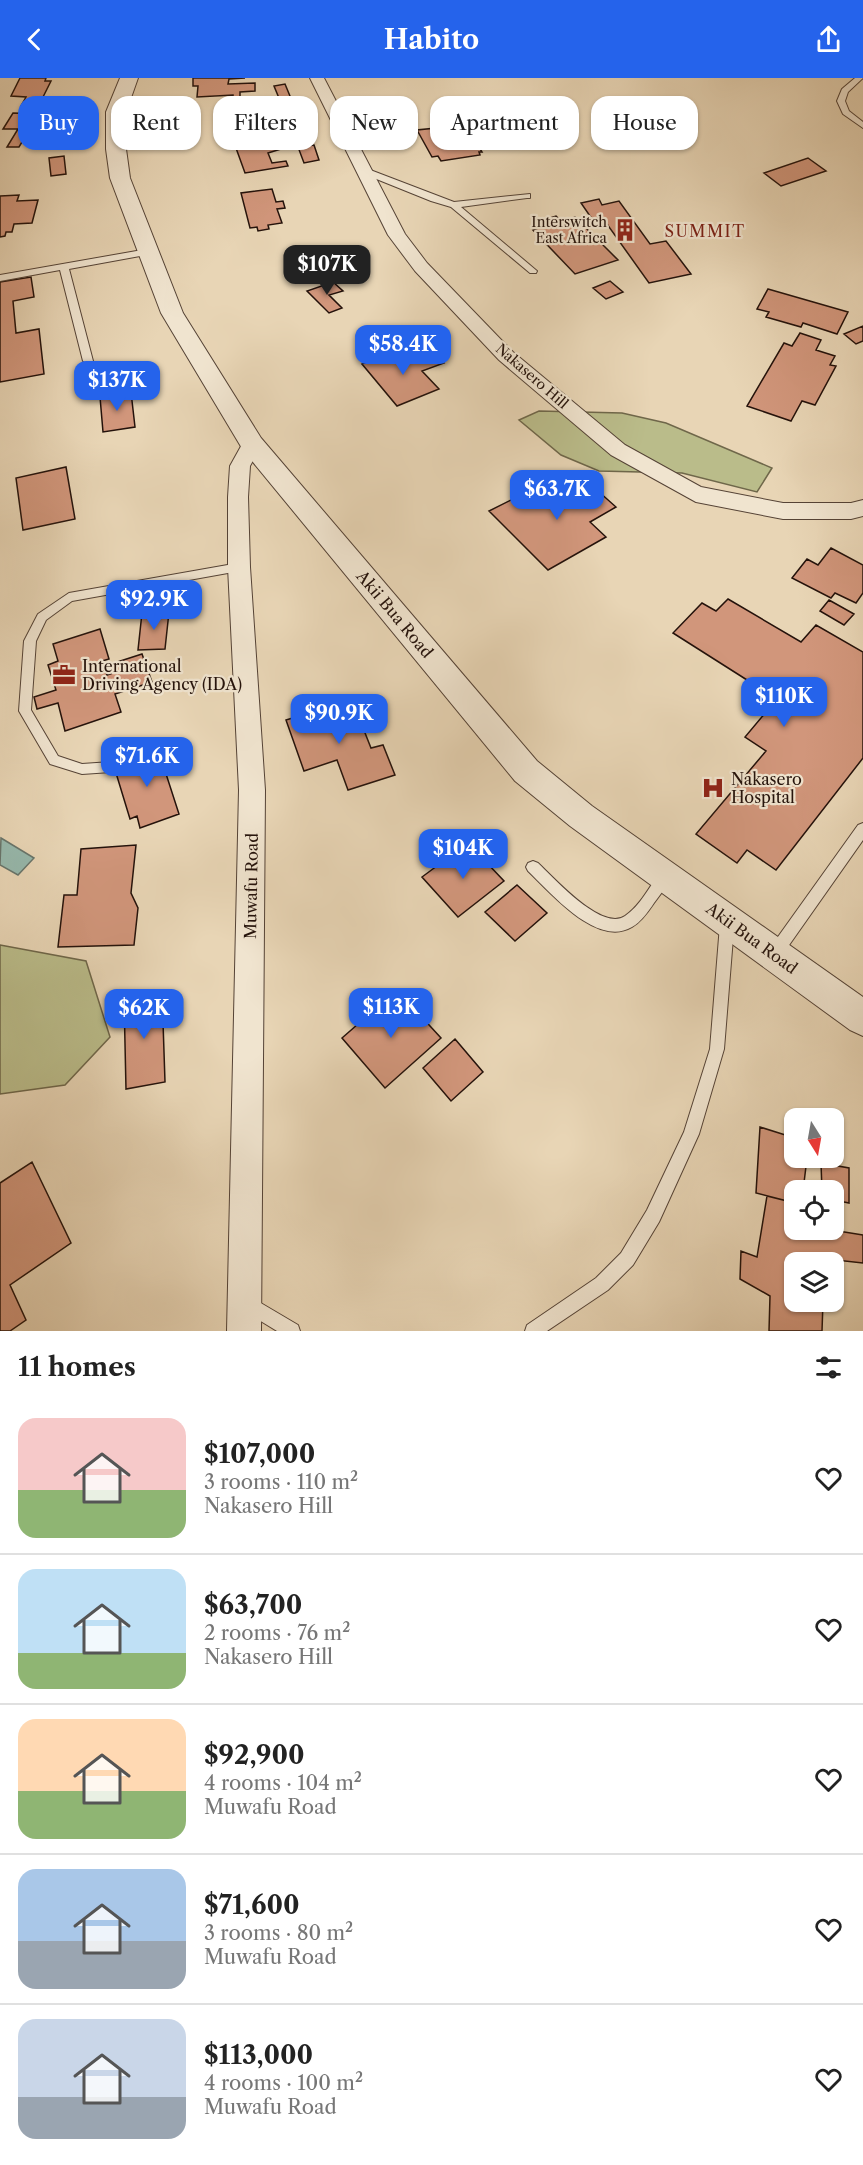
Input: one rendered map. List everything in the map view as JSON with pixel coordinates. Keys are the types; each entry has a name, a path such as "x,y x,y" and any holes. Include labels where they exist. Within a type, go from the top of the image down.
{"street":[{"name":"Akii Bua Road","path":"129,78 116,112 116,149 120,178 172,313 252,444 526,771 581,816 863,1018"},
{"name":"Nakasero Hill","path":"317,78 397,235 421,267 506,356 618,450 696,494 783,511 851,511 863,508"},
{"name":"Muwafu Road","path":"244,1331 252,790 239,567 238,497 240,466 252,444"}],"lane":[{"path":"859,78 845,92 841,101 846,112 863,126"},
{"path":"362,170 454,205 533,271"},
{"path":"454,205 527,196"},
{"path":"0,278 147,252"},
{"path":"64,268 88,361"},
{"path":"111,767 82,769 54,760 25,711 30,641 42,617 69,597 239,567"},
{"path":"774,954 863,829"},
{"path":"533,867 593,921 610,926 626,924 665,875"},
{"path":"533,1331 602,1284 627,1259 653,1216 691,1134 717,1049 727,919"},
{"path":"244,1301 292,1331"}],"green space":[{"path":"539,411 622,413 666,423 772,468 757,492 682,473 599,471 561,455 519,420"},
{"path":"0,945 86,961 110,1037 65,1085 0,1094"}],"water":[{"path":"1,838 34,858 18,875 0,865"}],"building":[{"path":"20,78 46,78 45,81 51,81 44,96 11,96"},
{"path":"193,78 245,78 229,79 228,84 255,83 255,91 240,92 240,96 201,97 197,96 198,86 193,86"},
{"path":"285,84 290,96 278,96 274,86"},
{"path":"13,113 18,113 18,129 3,129"},
{"path":"18,129 18,147 7,147"},
{"path":"430,129 430,150 481,150 482,152 479,152 480,155 441,161 438,156 432,157 418,130"},
{"path":"237,150 278,150 268,153 272,163 286,161 288,166 245,173"},
{"path":"299,150 316,150 319,160 304,163"},
{"path":"64,156 66,174 51,176 49,158"},
{"path":"808,158 826,171 781,186 764,173"},
{"path":"272,189 276,202 283,201 285,208 277,209 282,223 268,225 269,229 258,231 257,227 250,228 241,193"},
{"path":"19,195 17,201 38,200 32,223 14,224 12,232 6,232 5,236 0,237 0,196"},
{"name":"Interswitch East Africa","path":"599,199 602,205 619,201 650,244 666,241 691,274 649,283 602,217 592,219 581,203"},
{"path":"556,216 562,222 575,217 618,260 575,274 533,230 542,227 537,222"},
{"path":"31,277 34,297 13,301 16,333 39,329 44,374 0,382 0,282"},
{"path":"610,281 623,292 606,299 593,288"},
{"path":"333,282 343,291 329,295 342,308 329,313 307,291"},
{"path":"768,289 848,312 837,334 803,323 801,327 766,317 769,312 757,309"},
{"path":"863,326 863,341 856,344 844,334"},
{"path":"800,333 821,340 816,350 835,356 830,365 836,366 815,405 802,401 791,421 747,406 784,343 792,346"},
{"path":"398,350 409,363 435,353 444,363 422,371 439,389 397,406 362,364"},
{"path":"131,392 135,427 103,432 100,397"},
{"path":"66,467 75,519 23,530 16,478"},
{"path":"580,475 616,507 590,522 606,537 548,570 489,511 515,498 523,505"},
{"path":"831,548 863,565 863,593 856,603 835,593 831,598 792,578 807,559 818,565"},
{"path":"728,599 801,642 816,625 863,652 863,758 776,870 747,850 737,863 696,834 766,751 745,737 777,699 673,633 702,603 716,611"},
{"path":"829,600 854,614 844,625 820,611"},
{"path":"169,612 165,649 138,650 142,613"},
{"path":"100,629 109,659 102,661 107,675 116,672 114,663 142,654 152,682 115,694 121,712 65,731 58,703 37,709 34,697 56,690 48,665 58,661 53,644"},
{"path":"352,700 371,748 383,745 395,775 348,790 337,760 304,771 286,720"},
{"path":"157,746 179,814 140,828 137,816 130,819 116,773 128,769 124,757"},
{"path":"468,843 504,881 458,917 422,877"},
{"path":"136,845 131,893 138,908 134,945 58,947 64,895 77,895 81,849"},
{"path":"517,885 547,913 515,941 485,912"},
{"path":"397,990 441,1038 385,1088 342,1038"},
{"path":"162,992 165,1082 126,1089 124,998"},
{"path":"455,1039 483,1072 451,1101 423,1068"},
{"path":"760,1127 784,1135 784,1168 806,1168 804,1180 784,1180 784,1200 756,1193"},
{"path":"32,1162 71,1243 10,1285 26,1320 10,1331 0,1331 0,1183"},
{"path":"821,1168 849,1168 849,1203 844,1202 844,1180 822,1180"},
{"path":"767,1196 784,1200 784,1240 844,1240 844,1232 863,1235 863,1263 844,1261 844,1252 784,1252 784,1312 823,1312 822,1331 769,1331 770,1296 740,1279 741,1251 757,1257"}],"place":[{"name":"Interswitch East Africa","path":"625,230"},
{"name":"International Driving Agency (IDA)","path":"64,675"},
{"name":"Nakasero Hospital","path":"713,788"}],"district":[{"name":"SUMMIT","path":"705,231"}]}
